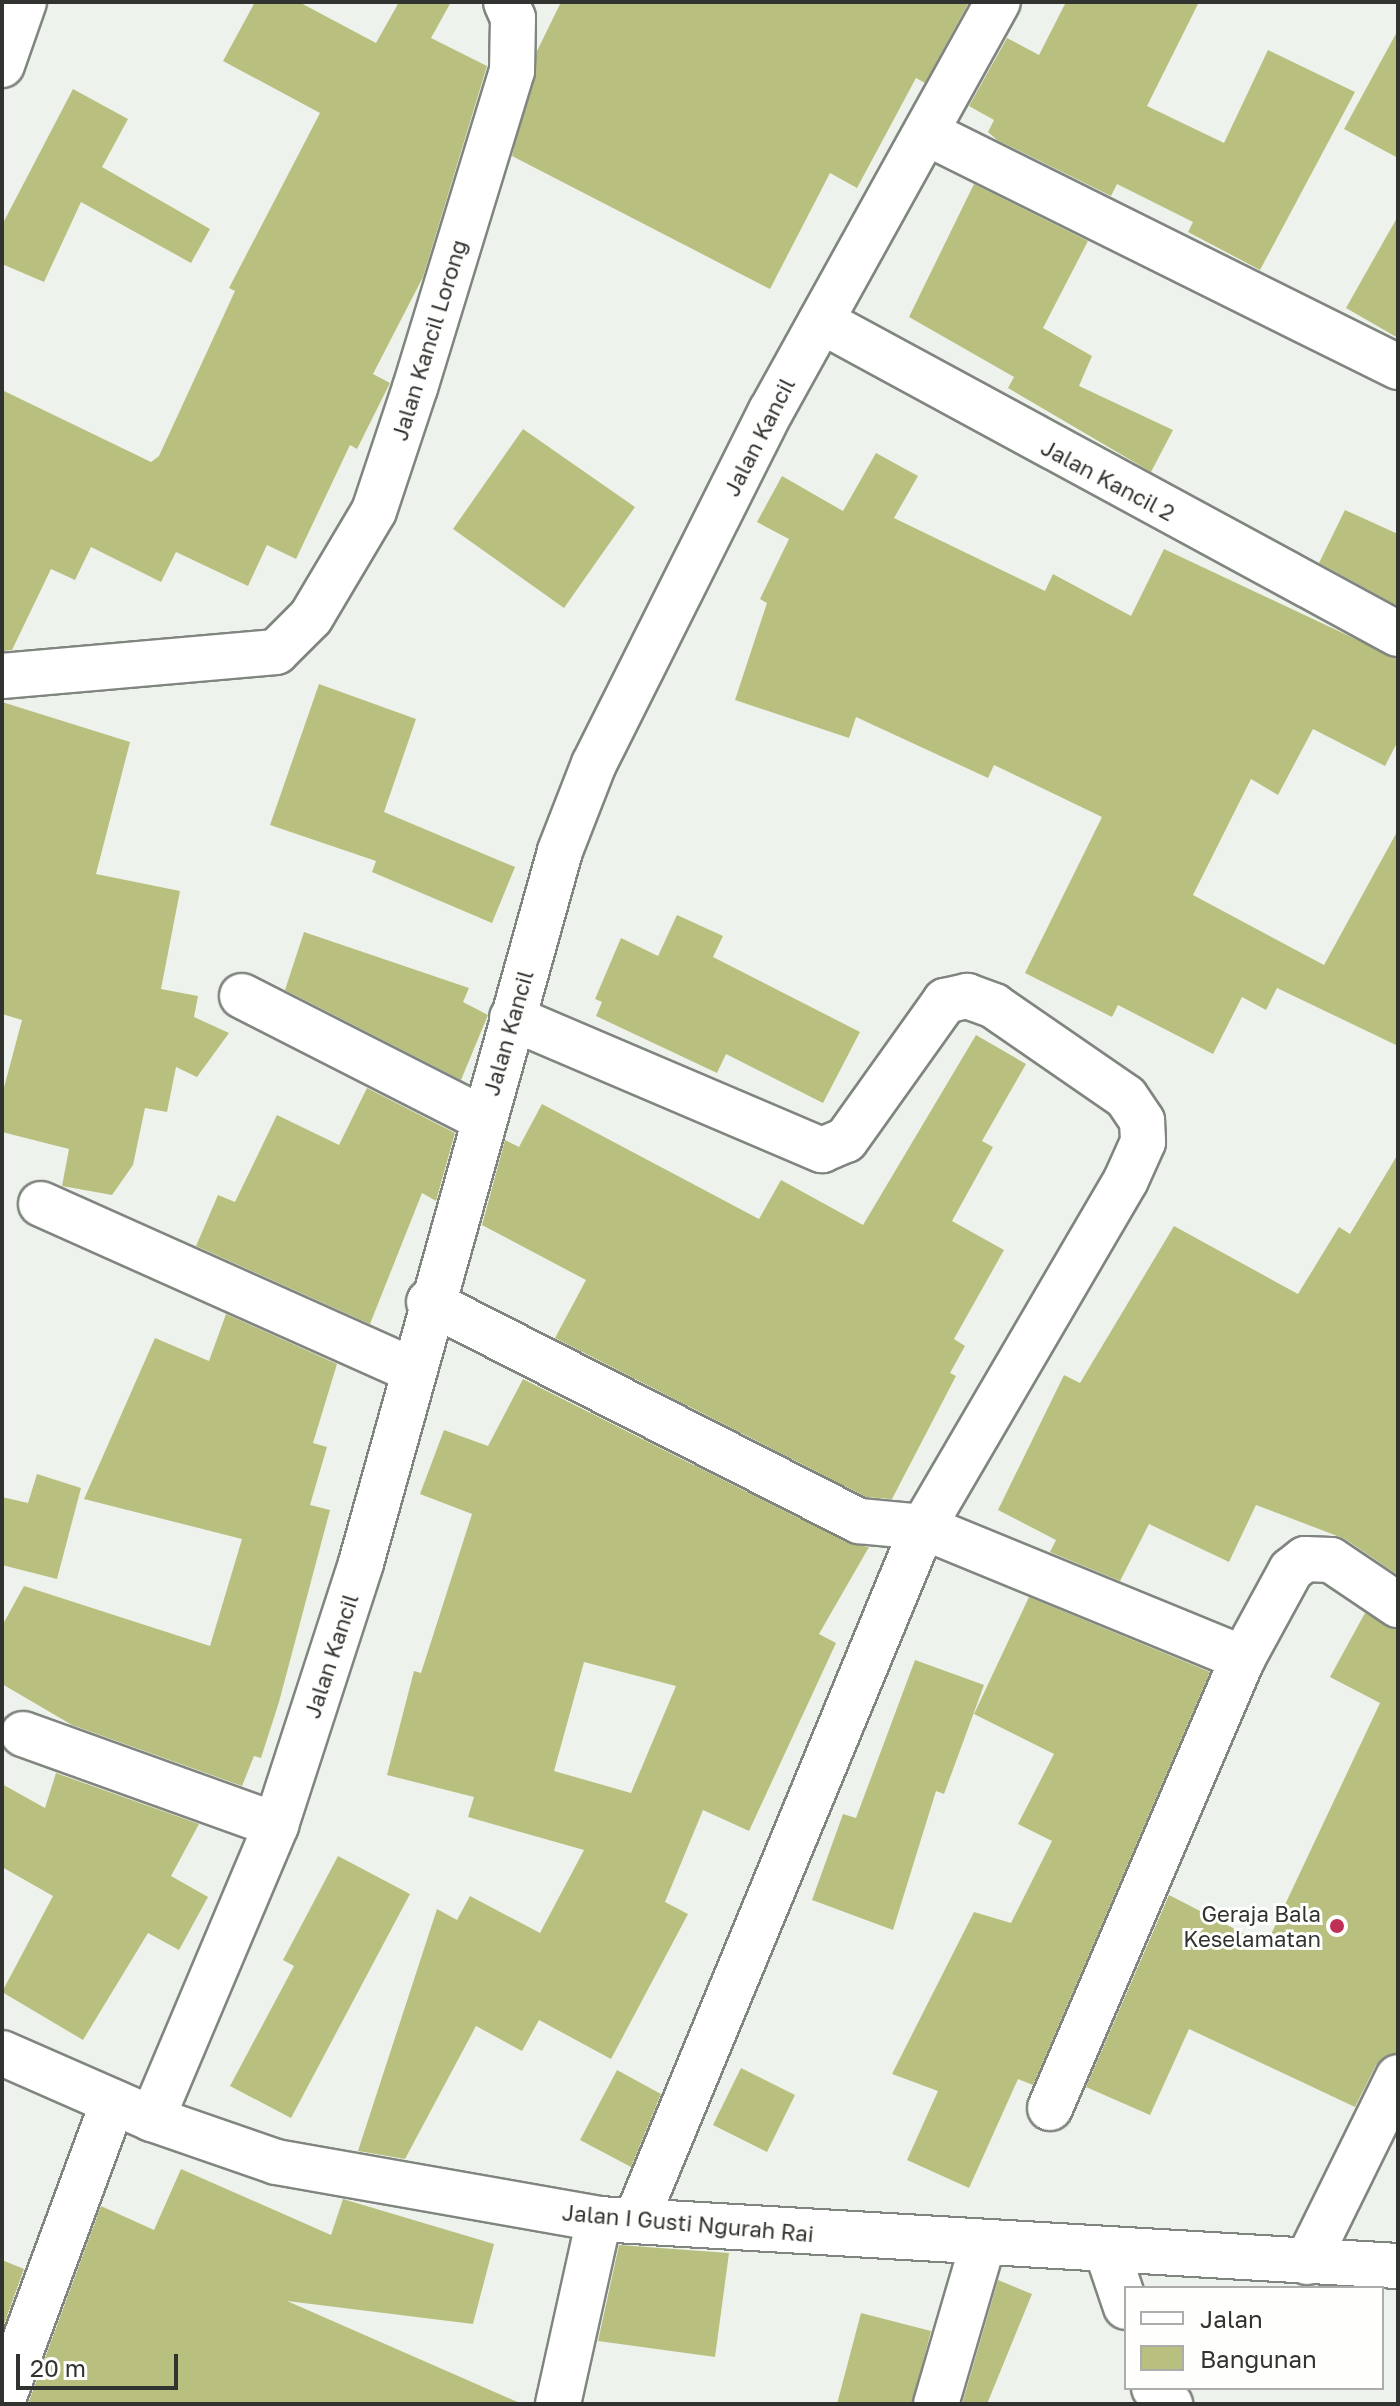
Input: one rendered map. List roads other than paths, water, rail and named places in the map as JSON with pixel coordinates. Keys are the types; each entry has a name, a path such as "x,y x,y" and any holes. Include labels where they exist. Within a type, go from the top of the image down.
{"street":[{"path":"2,65 24,2"},
{"name":"Jalan Kancil Lorong","path":"2,676 276,652 311,617 374,511 512,71 513,18 506,2"},
{"name":"Jalan Kancil","path":"2,2402 133,2111 276,1825 361,1563 429,1302 560,851 594,764 821,321 929,134 998,2"},
{"path":"929,134 1398,367"},
{"name":"Jalan Kancil 2","path":"821,321 1398,634"},
{"path":"242,996 483,1119"},
{"path":"512,1018 822,1150 846,1140 921,1031 956,996 994,1006 1126,1097 1142,1121 1143,1142 1126,1180 923,1527 618,2220 558,2404"},
{"path":"41,1204 412,1370"},
{"path":"429,1302 859,1521 923,1527 1243,1658"},
{"path":"1050,2108 1243,1658 1305,1559 1331,1560 1398,1605"},
{"path":"23,1734 276,1825"},
{"name":"Jalan I Gusti Ngurah Rai","path":"2,2053 133,2111 276,2162 618,2220 982,2247 1398,2266"},
{"path":"1307,2262 1398,2077"},
{"path":"936,2404 982,2247"},
{"path":"1107,2251 1124,2301"}],"place":[{"name":"Geraja Bala Keselamatan","path":"1337,1926"}]}
